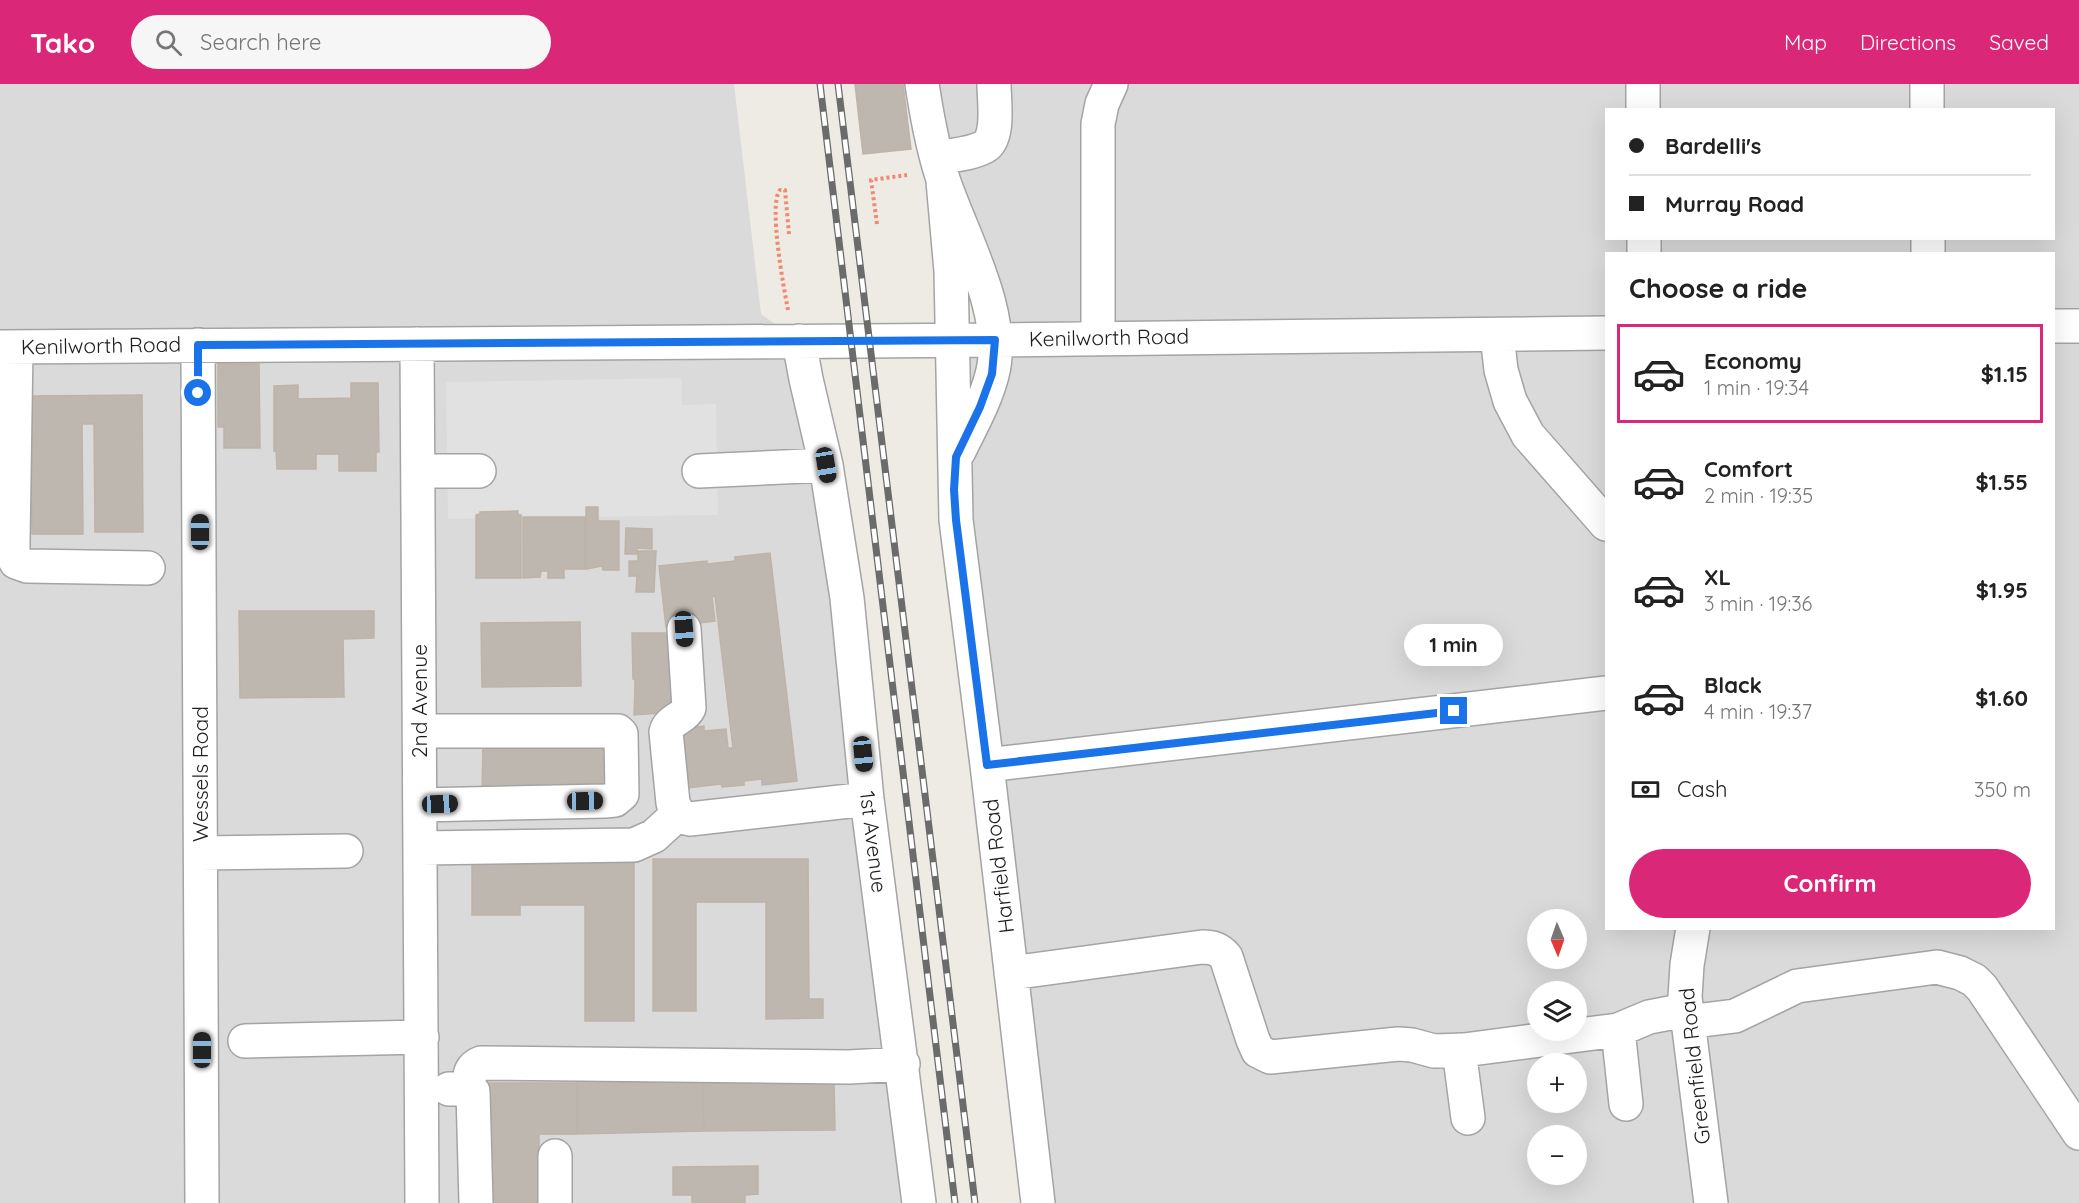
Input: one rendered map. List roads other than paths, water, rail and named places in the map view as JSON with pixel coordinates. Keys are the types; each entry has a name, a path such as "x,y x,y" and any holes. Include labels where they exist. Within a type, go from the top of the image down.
{"street":[{"path":"922,84 932,171 989,143 994,133 994,84"},
{"path":"1098,338 1098,124 1102,104 1111,84"},
{"path":"1643,84 1643,108"},
{"path":"1927,84 1927,108"},
{"name":"Harfield Road","path":"932,171 975,263 993,320 995,340 992,374 980,407 956,457"},
{"name":"Harfield Road","path":"932,171 951,272 956,520 1038,1203"},
{"path":"2055,326 2079,326"},
{"name":"Kenilworth Road","path":"8,347 417,344 794,331 952,340 1605,333"},
{"name":"1st Avenue","path":"794,331 826,465 846,598 867,799 903,1064 919,1203"},
{"path":"1497,335 1504,381 1510,401 1528,435 1605,523"},
{"name":"2nd Avenue","path":"417,344 422,1203"},
{"name":"Wessels Road","path":"198,345 202,1203"},
{"path":"8,347 13,556 16,562 27,566 148,568"},
{"path":"699,471 826,465"},
{"path":"419,471 479,471"},
{"path":"684,629 689,708 687,712 671,722 666,732 673,803 678,814 690,819 867,799"},
{"path":"987,765 1605,693"},
{"path":"420,731 618,730 621,734 622,794 615,800 605,801 420,805"},
{"path":"421,848 634,845 654,836 678,814"},
{"path":"201,853 346,851"},
{"name":"Greenfield Road","path":"1692,930 1687,965 1687,1016 1710,1203"},
{"path":"1011,973 1212,947 1220,950 1226,957 1258,1051 1265,1055 1281,1056 1398,1044 1434,1051 1540,1052 1618,1030 1649,1017 1735,1016 1797,986 1937,967 1960,973 1974,980 1982,988 2079,1133"},
{"path":"1618,1030 1626,1104"},
{"path":"245,1041 422,1037"},
{"path":"1459,1050 1468,1118"},
{"path":"468,1089 470,1070 481,1064 849,1067 903,1064"},
{"path":"422,1090 472,1090 476,1203"},
{"path":"555,1156 555,1203"}],"railway":[{"path":"820,84 955,1203"},
{"path":"838,84 975,1203"}]}
